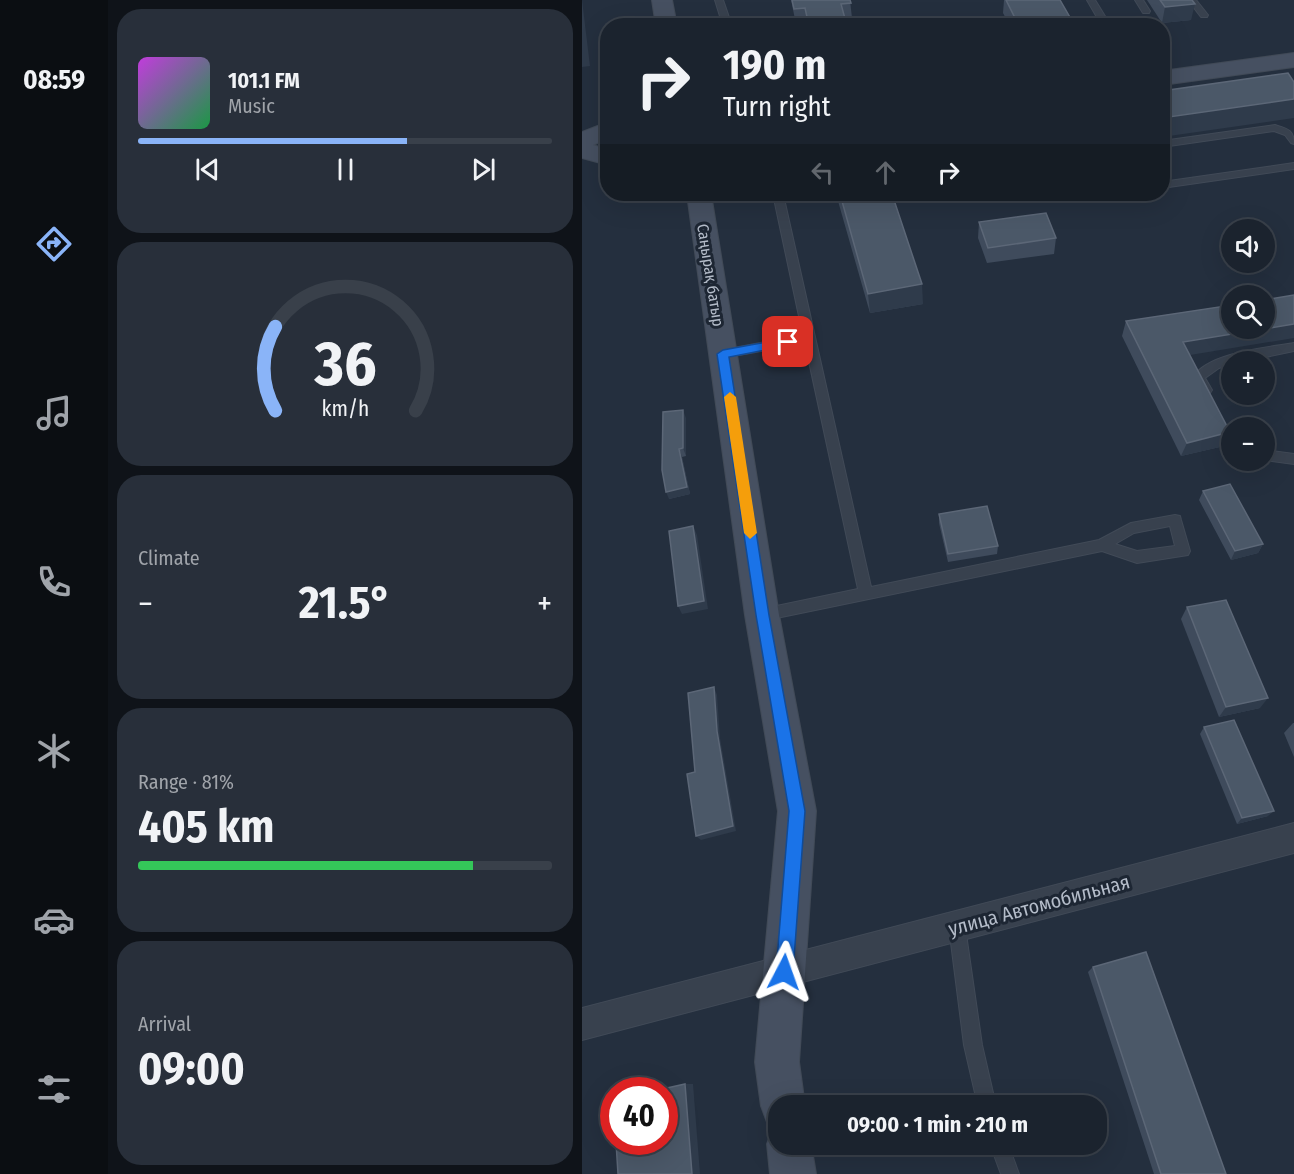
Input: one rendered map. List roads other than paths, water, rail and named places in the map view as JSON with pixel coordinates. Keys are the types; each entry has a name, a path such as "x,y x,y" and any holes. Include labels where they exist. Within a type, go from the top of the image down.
{"street":[{"path":"662,0 665,18"},
{"path":"1170,77 1294,60"},
{"path":"582,147 600,135"},
{"path":"582,147 600,148"},
{"path":"582,147 600,155"},
{"name":"Саңырақ батыр","path":"704,201 723,354 762,615 797,811 777,1062 782,1095"},
{"name":"улица Автомобильная","path":"582,1024 1294,838"},
{"path":"790,1155 793,1174"}],"lane":[{"path":"719,0 725,18"},
{"path":"1091,0 1102,18"},
{"path":"1139,0 1146,11"},
{"path":"1192,0 1204,15"},
{"path":"1170,143 1275,128 1288,133 1294,141"},
{"path":"1170,184 1294,166"},
{"path":"780,201 866,594"},
{"path":"723,354 809,338"},
{"path":"1210,398 1199,377 1203,370 1294,347"},
{"path":"1275,456 1294,459"},
{"path":"762,615 1102,545 1131,528 1175,520 1183,551 1137,557 1102,545"},
{"path":"957,927 973,1045 984,1095"},
{"path":"1003,1155 1010,1174"}]}
